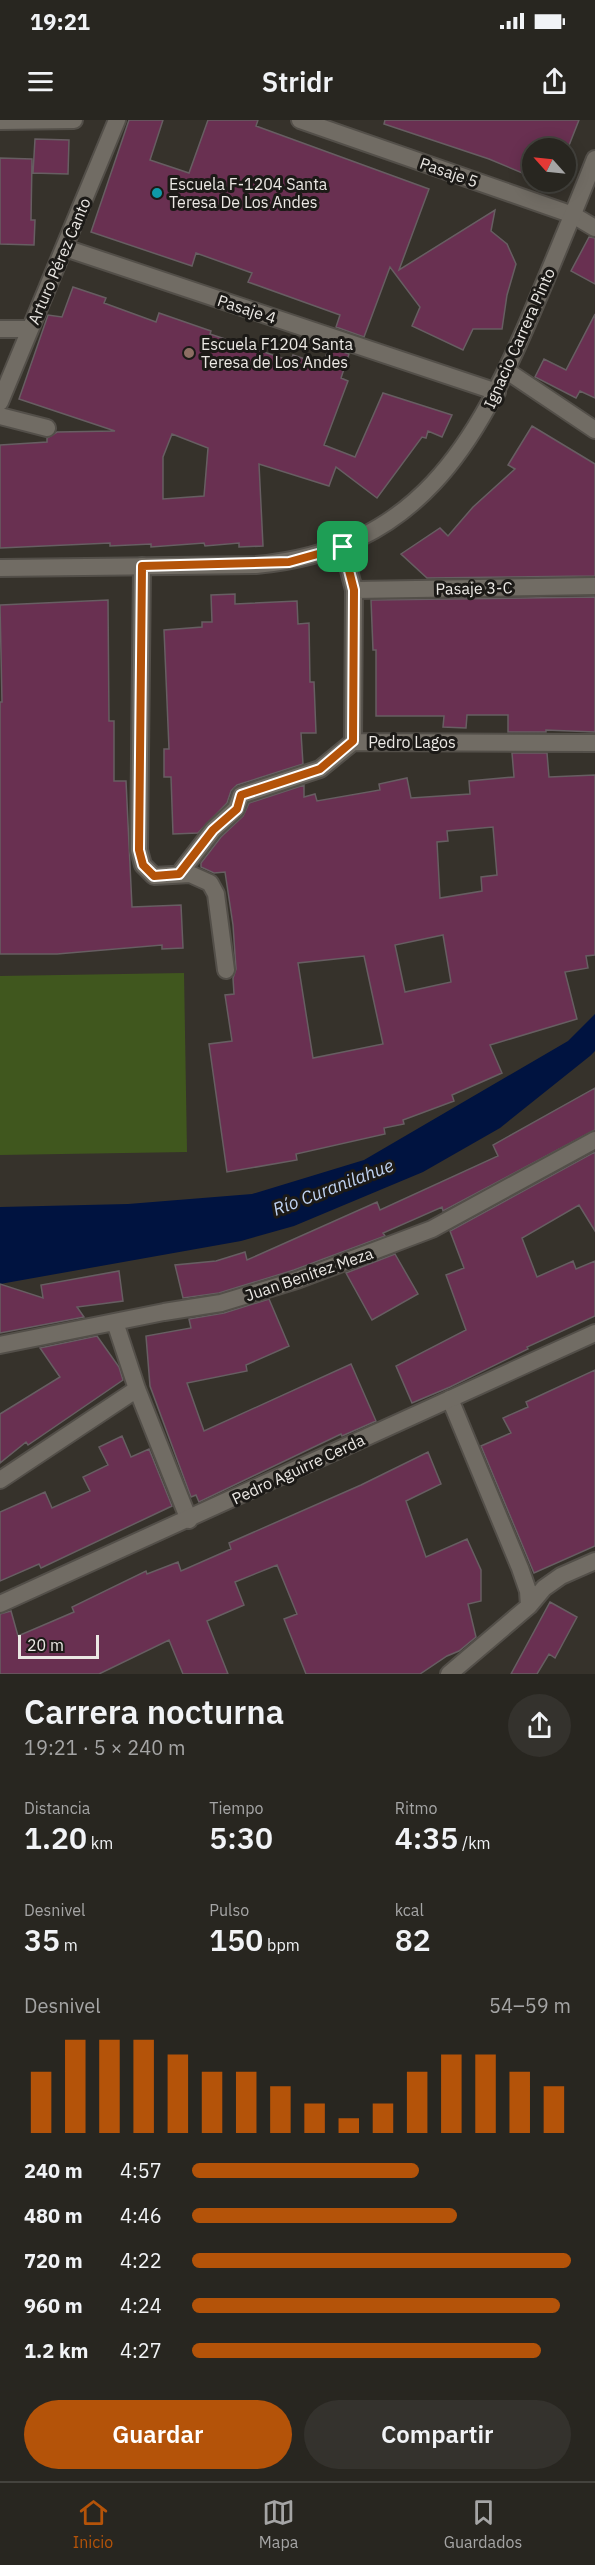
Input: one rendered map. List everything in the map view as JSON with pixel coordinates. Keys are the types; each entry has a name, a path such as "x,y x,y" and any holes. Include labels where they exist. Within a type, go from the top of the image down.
{"street":[{"path":"0,122 74,120"},
{"name":"Arturo Pérez Canto","path":"0,402 117,120"},
{"name":"Pasaje 5","path":"300,120 573,215 595,228"},
{"name":"Ignacio Carrera Pinto","path":"0,568 278,563 343,547 400,514 448,469 497,392 595,159"},
{"name":"Pasaje 4","path":"65,248 497,392"},
{"path":"0,329 30,329"},
{"path":"507,371 595,430"},
{"path":"0,416 47,428"},
{"name":"Pedro Lagos","path":"343,547 354,590 353,741 595,743"},
{"path":"142,566 139,850 143,865 154,876 190,874 210,883 216,894 226,970"},
{"name":"Pasaje 3-C","path":"354,590 595,586"},
{"path":"179,874 213,830 237,809 241,795 320,769 353,741"},
{"name":"Juan Benítez Meza","path":"0,1345 256,1294 412,1237 474,1208 595,1140"},
{"path":"115,1322 137,1389 189,1520"},
{"name":"Pedro Aguirre Cerda","path":"0,1604 189,1520 595,1333"},
{"path":"0,1480 137,1389"},
{"path":"450,1399 520,1568 528,1591 529,1606"},
{"path":"449,1674 529,1606 544,1588 561,1576 595,1561"}],"green space":[{"path":"184,973 187,1152 0,1155 0,976"}],"water":[{"name":"Río Curanilahue","path":"595,1014 595,1051 590,1056 500,1128 423,1172 294,1226 241,1241 0,1284 0,1207 128,1204 252,1194 364,1160 568,1041"}],"building":[{"path":"129,120 163,120 150,160 189,173 208,120 258,120 256,126 429,189 399,270 495,210 491,231 507,244 516,264 507,295 502,329 473,329 463,350 412,326 420,307 390,267 364,337 336,327 340,315 248,282 252,273 196,253 192,266 91,232"},
{"path":"385,120 579,120 572,138 522,138 522,173 489,159 384,124"},
{"path":"35,139 69,140 68,174 33,173"},
{"path":"0,158 32,159 31,220 35,220 34,245 0,244"},
{"path":"589,237 595,238 595,284 571,271"},
{"path":"73,287 106,298 104,303 156,322 159,313 211,331 210,334 291,361 293,355 323,365 329,347 349,354 341,378 348,381 324,445 355,457 383,393 452,415 442,437 428,431 426,438 422,437 377,498 336,467 329,486 259,464 263,546 239,547 239,543 205,546 204,543 151,547 151,544 110,546 110,543 0,548 0,445 47,442 47,438 57,432 115,431 19,399 48,315 62,317","holes":["172,434 208,448 204,496 163,499 163,457"]},
{"path":"595,314 595,398 580,391 576,398 535,377 544,359 566,370"},
{"path":"532,426 595,464 595,576 427,578 401,554 440,528 448,536 473,507 515,469 508,465"},
{"path":"235,594 235,604 297,601 298,624 309,623 310,682 314,682 316,733 301,733 303,764 237,785 231,791 227,803 198,833 173,834 171,777 164,777 164,749 169,749 164,630 202,627 202,622 212,622 211,595"},
{"path":"595,597 595,732 546,730 546,732 508,732 508,715 467,715 466,728 443,727 444,716 376,716 376,650 373,650 371,600"},
{"path":"108,600 109,721 114,721 114,781 126,781 132,907 181,905 183,948 162,949 162,945 57,954 0,954 0,702 2,702 0,605"},
{"path":"512,753 547,753 549,777 595,775 595,955 586,956 588,968 565,972 577,1019 490,1045 502,1073 452,1095 454,1101 403,1120 404,1124 384,1128 385,1134 296,1154 297,1160 227,1172 209,1044 232,1041 225,995 234,994 233,978 236,969 233,925 225,872 214,873 201,867 201,863 221,837 243,816 249,803 304,785 304,797 315,794 317,801 380,790 379,784 407,778 411,798 470,794 469,781 514,777","holes":["493,827 497,875 481,877 482,891 440,898 437,842 448,841 447,831","443,935 451,982 405,992 395,945","364,956 383,1044 313,1058 298,963"]},
{"path":"595,1088 595,1130 443,1211 442,1207 383,1233 385,1236 294,1270 219,1293 183,1298 175,1265 216,1261 245,1252 247,1260 377,1202 380,1210 498,1156 493,1145"},
{"path":"595,1152 595,1231 579,1205 522,1238 537,1277 573,1261 576,1269 595,1261 595,1316 527,1347 528,1349 450,1387 412,1403 396,1366 466,1330 446,1275 464,1268 450,1231"},
{"path":"395,1254 418,1294 372,1320 346,1273"},
{"path":"119,1271 123,1301 77,1307 84,1317 0,1333 0,1284 43,1298 41,1285"},
{"path":"269,1299 289,1346 246,1365 247,1371 187,1383 204,1431 351,1364 376,1421 342,1436 341,1434 199,1502 196,1495 191,1497 150,1386 146,1336 191,1328 189,1319 224,1313"},
{"path":"97,1336 119,1367 123,1380 28,1445 26,1442 0,1463 0,1414 60,1377 40,1348"},
{"path":"595,1370 595,1546 534,1573 481,1446 511,1433 503,1418 528,1407 526,1402"},
{"path":"122,1436 131,1457 149,1449 172,1506 41,1568 39,1564 0,1581 0,1512 45,1492 52,1508 90,1491 83,1477 108,1465 99,1447"},
{"path":"428,1452 441,1484 406,1501 426,1557 467,1539 481,1570 481,1601 468,1604 476,1637 459,1651 420,1674 306,1674 284,1619 297,1614 277,1565 235,1582 244,1605 207,1621 228,1674 183,1674 169,1640 99,1674 0,1674 0,1614 11,1611 18,1636 74,1612 72,1607 146,1571 147,1574 178,1562 181,1571 231,1549 229,1543 361,1485"},
{"path":"550,1602 577,1617 555,1658 549,1654 537,1674 511,1674"}],"place":[{"name":"Escuela F-1204 Santa Teresa De Los Andes","path":"157,193"},
{"name":"Escuela F1204 Santa Teresa de Los Andes","path":"189,353"}],"route":[{"path":"343,547 354,590 353,741 320,769 241,795 237,809 213,830 179,874 154,876 143,865 139,850 142,566 256,565 289,562 343,547"}]}
